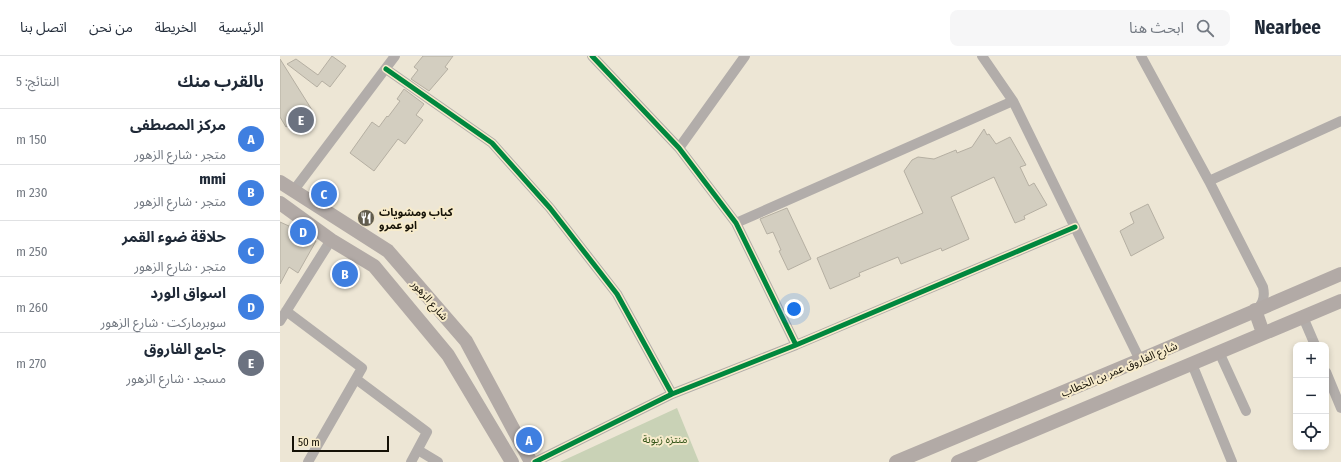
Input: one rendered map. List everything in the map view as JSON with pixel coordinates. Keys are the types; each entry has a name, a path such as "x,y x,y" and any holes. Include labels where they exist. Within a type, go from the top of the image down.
{"main road":[{"name":"شارع الزهور","path":"280,182 388,251 466,341 531,462"},
{"name":"شارع الزهور","path":"280,203 331,240 374,266 448,355 512,462"},
{"name":"شارع الفاروق عمر بن الخطاب","path":"896,462 1341,274"},
{"path":"958,462 1341,301"},
{"path":"1256,310 1263,333"},
{"path":"448,355 466,341"}],"street":[{"path":"294,190 395,56"},
{"path":"592,56 679,148 736,223 796,345"},
{"path":"679,148 745,56"},
{"path":"982,56 1013,101 1140,360"},
{"path":"1141,56 1209,180 1263,287 1264,300 1256,310"},
{"path":"386,69 492,143 550,208 617,294 672,394"},
{"path":"736,223 1013,101"},
{"path":"1209,180 1341,121"},
{"path":"535,462 672,394 796,345 1075,227"},
{"path":"280,322 331,240"},
{"path":"286,311 362,368 308,462"},
{"path":"1303,317 1314,342"},
{"path":"1219,352 1246,411"},
{"path":"1192,364 1232,462"},
{"path":"1328,378 1341,408"},
{"path":"356,379 427,432 411,462"},
{"path":"418,450 438,462"}],"green space":[{"name":"منتزه زيونة","path":"677,408 699,462 560,462"}],"building":[{"path":"332,56 346,66 330,87 322,81 317,87 287,64 296,59 318,75"},
{"path":"423,56 453,56 445,67 448,69 429,91 411,79 418,70 414,67"},
{"path":"280,59 312,110 286,127 280,117"},
{"path":"404,89 424,104 416,115 423,120 405,144 398,139 374,171 350,153 372,122 379,127 387,116 388,117 400,101 397,99"},
{"path":"984,129 987,135 989,134 996,144 1010,137 1026,165 1020,167 1029,186 1034,183 1047,205 1024,216 1025,219 1015,223 994,177 951,197 969,239 942,251 941,248 901,264 898,257 859,273 860,276 830,289 817,258 923,213 904,171 912,160 918,157 934,159 956,150 957,153 972,147"},
{"path":"1148,204 1164,238 1131,256 1120,231 1134,223 1130,213"},
{"path":"787,208 811,259 788,270 779,251 781,250 773,232 767,234 760,219"},
{"path":"280,222 300,231 316,241 298,273 289,267 280,284"}],"cycle path":[{"path":"592,56 679,148 736,223 796,345"},
{"path":"386,69 492,143 550,208 617,294 672,394"},
{"path":"535,462 672,394 796,345 1075,227"}],"place":[{"name":"جامع الفاروق","path":"301,120"},
{"name":"حلاقة ضوء القمر","path":"324,194"},
{"name":"كباب ومشويات ابو عمرو","path":"366,218"},
{"name":"اسواق الورد","path":"303,232"},
{"name":"mmi","path":"345,274"},
{"name":"مركز المصطفى","path":"529,440"}]}
